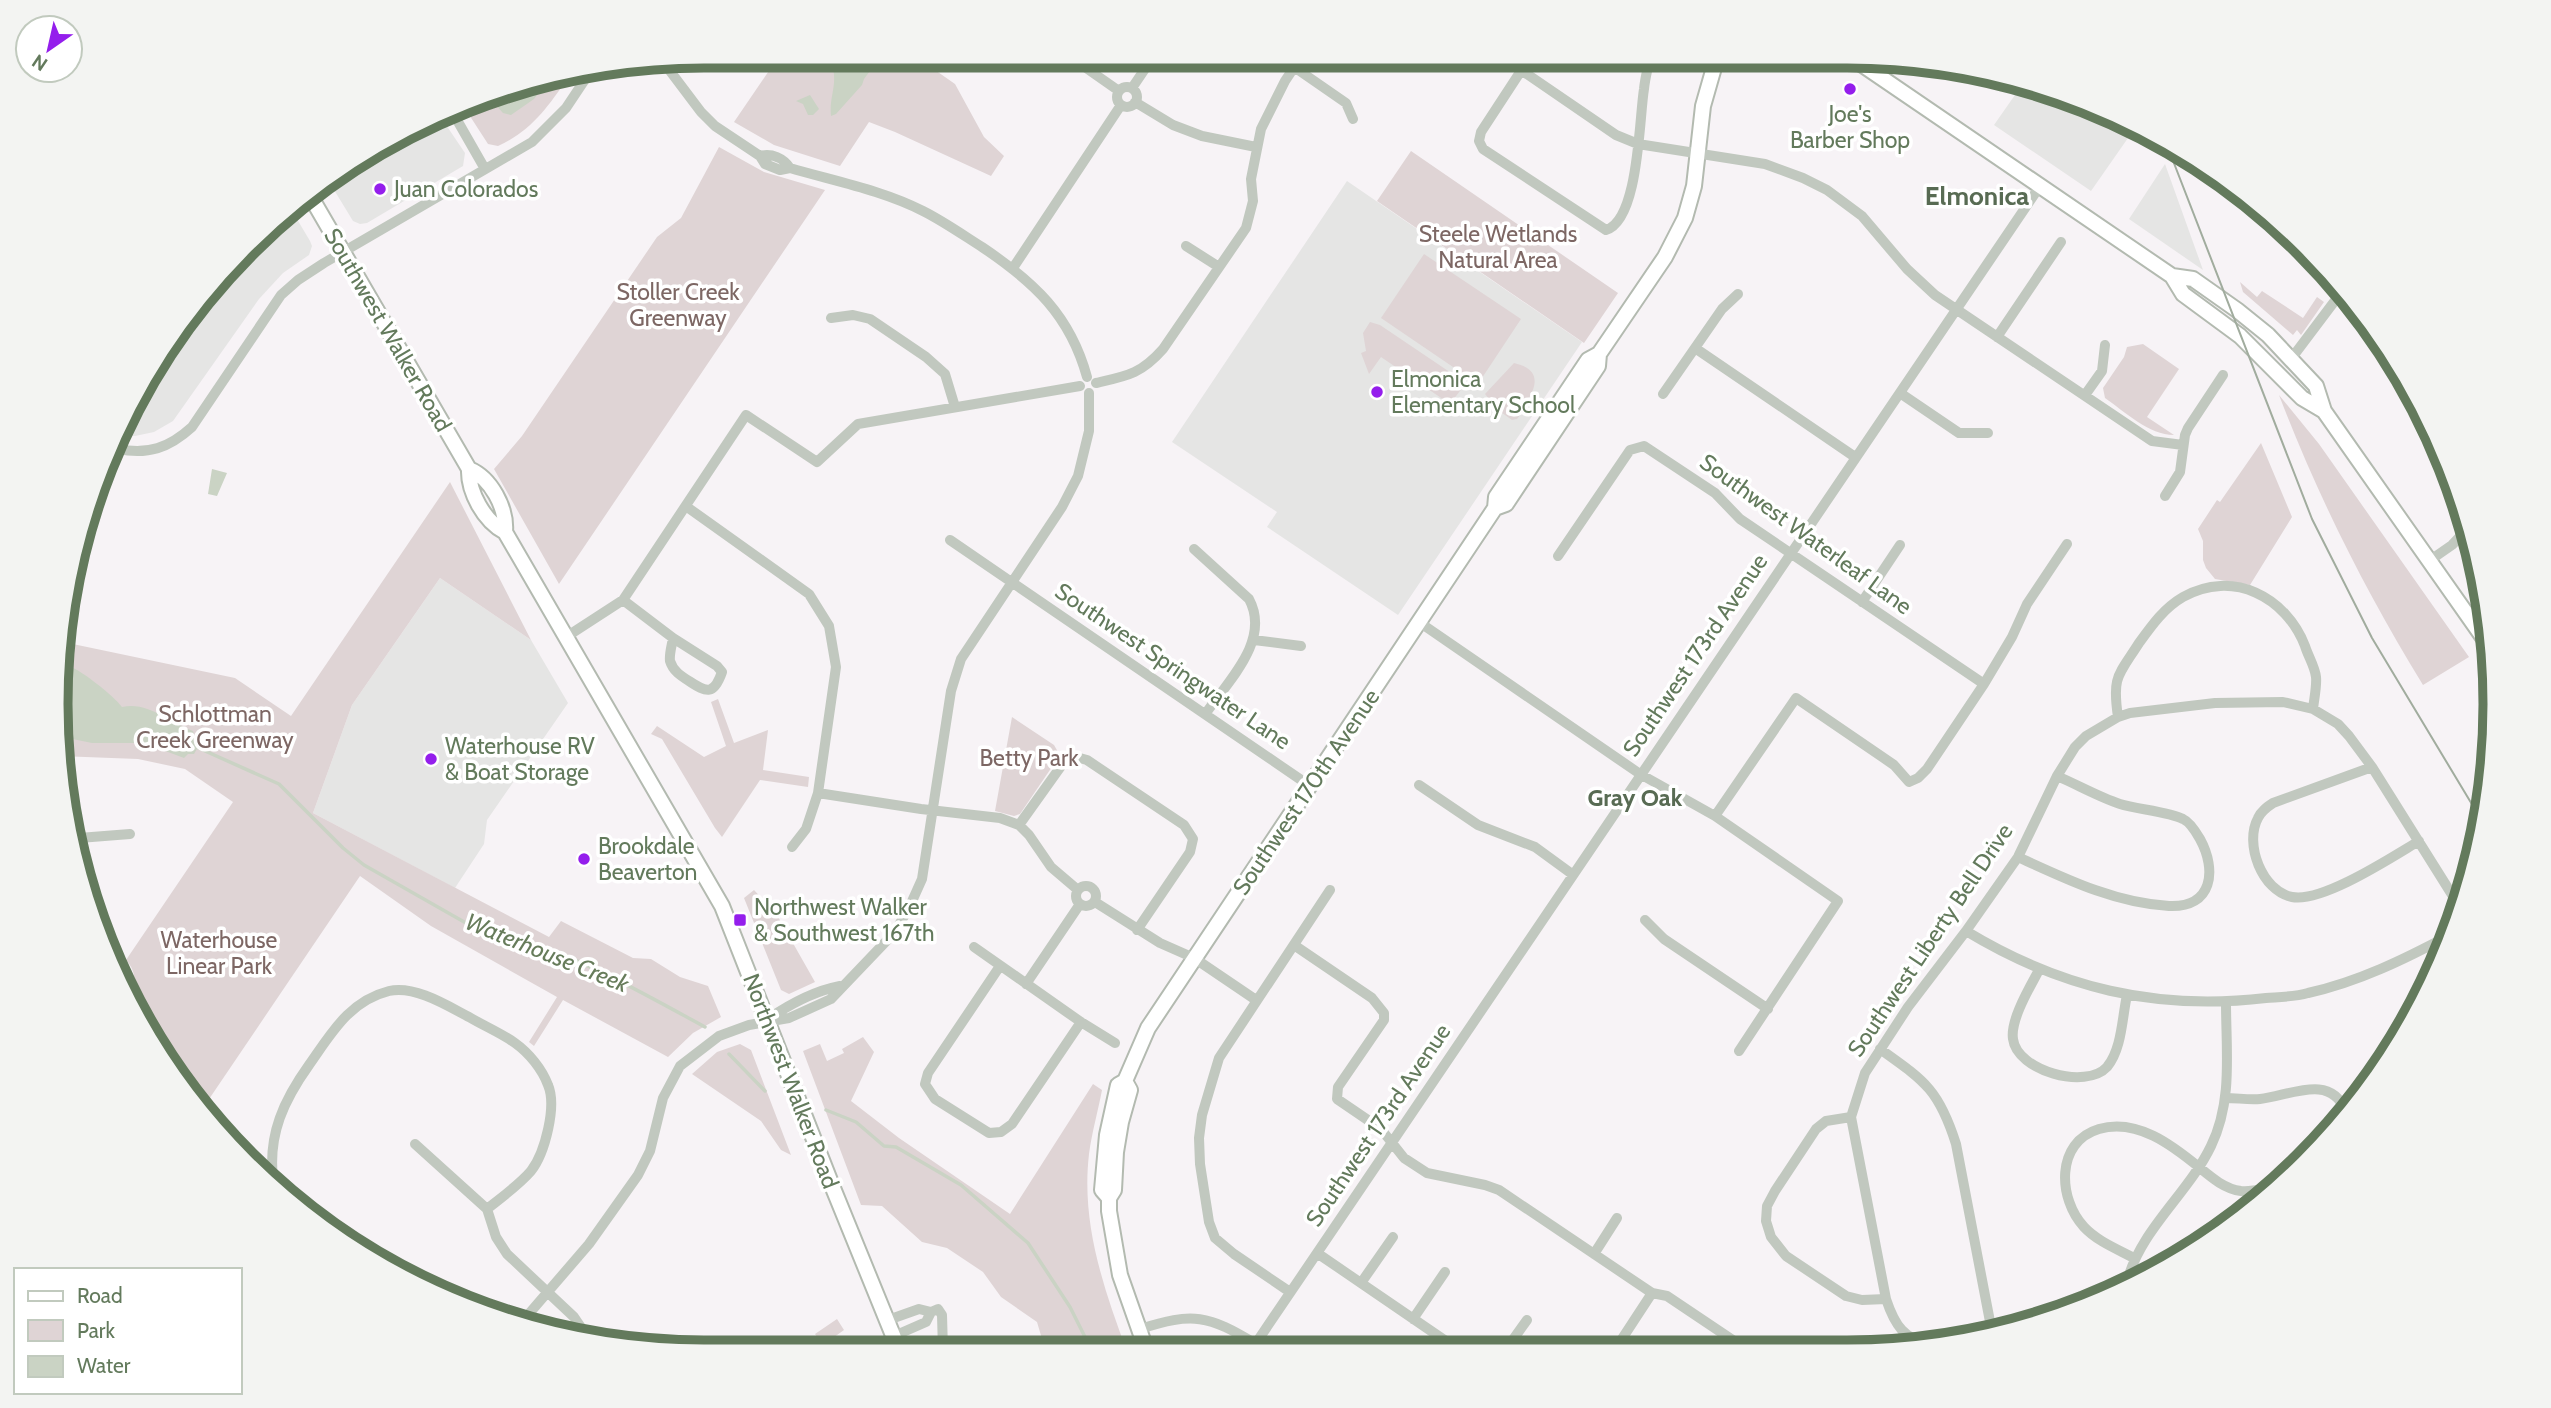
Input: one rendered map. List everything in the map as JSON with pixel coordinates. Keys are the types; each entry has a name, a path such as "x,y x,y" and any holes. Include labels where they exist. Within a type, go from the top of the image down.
{"main road":[{"name":"Southwest 170th Avenue","path":"1143,1340 1117,1263 1109,1198 1102,1190 1105,1150 1118,1085 1125,1081 1148,1028 1496,508 1496,497 1519,462 1588,360 1599,354 1665,257 1680,230 1694,186 1703,106 1714,68"},
{"path":"1869,69 2172,276 2183,294 2240,336 2302,398 2324,411"},
{"name":"Southwest Walker Road","path":"314,203 469,469 469,486 492,525 505,532 566,637"},
{"path":"2172,276 2193,278 2237,310 2291,359 2316,386 2324,411 2478,630"},
{"name":"Northwest Walker Road","path":"566,637 722,906 896,1340"}],"street":[{"path":"1087,68 1119,90"},
{"path":"1132,89 1146,68"},
{"path":"566,637 623,600 746,415 817,462 858,424 1088,385 1129,376 1148,366 1163,349 1246,228 1253,201 1251,179 1256,147 1266,115 1293,68"},
{"path":"1295,68 1346,103 1353,119"},
{"path":"1518,68 1616,135 1638,144 1765,164 1827,190 1862,216 1907,269 1935,295 2152,441 2183,445"},
{"path":"1521,70 1481,132 1479,141 1483,149 1606,230 1614,227 1631,190 1648,68"},
{"path":"529,1315 589,1244 638,1175 650,1151 663,1098 680,1066 719,1036 766,1021 789,1018 831,999 840,986 877,953 894,933 922,879 951,691 961,659 1062,507 1078,476 1089,431 1088,385 1076,342 1055,309 1034,286 1013,268 922,210 882,195 790,168 785,160 768,154 760,156 715,126 669,70"},
{"path":"122,450 134,452 159,449 176,442 191,428 281,295 298,280 344,252 533,142 566,108 585,79"},
{"path":"1119,90 1126,87 1132,89 1136,95 1135,102"},
{"path":"1119,90 1117,98 1121,105"},
{"path":"1121,105 1128,106 1135,102"},
{"path":"1135,102 1173,125 1202,136 1256,147"},
{"path":"1013,268 1121,105"},
{"path":"456,119 485,169"},
{"name":"Southwest 173rd Avenue","path":"1258,1340 2040,186"},
{"path":"1997,337 2061,242"},
{"path":"1186,246 1219,267"},
{"path":"1663,394 1722,309 1738,294"},
{"path":"2291,359 2336,299"},
{"path":"831,318 853,315 870,319 926,357 945,374 955,407"},
{"path":"2085,395 2102,371 2105,345"},
{"path":"1695,348 1854,457"},
{"path":"2165,496 2180,472 2188,428 2223,375"},
{"path":"1899,393 1959,433 1988,433"},
{"name":"Southwest Waterleaf Lane","path":"1558,556 1630,450 1644,446 1715,493 1740,519 1984,684"},
{"path":"687,507 809,594 830,626 836,667 818,793 806,829 792,847"},
{"path":"2429,561 2460,536"},
{"name":"Southwest Springwater Lane","path":"950,540 1310,786"},
{"path":"1715,816 1796,698 1894,765 1909,782 1918,778 1927,769 1984,684 2012,637 2027,604 2067,544"},
{"path":"1862,602 1900,545"},
{"path":"1194,549 1249,599 1256,617 1254,640 1206,713"},
{"path":"2118,717 2115,683 2154,621 2183,597 2205,588 2222,586 2262,595 2279,607 2298,628 2316,676 2313,709"},
{"path":"623,600 673,638 717,666 722,672 718,684 703,691 676,673 670,659 673,638"},
{"path":"1419,622 1640,774 1715,816 1838,901 1739,1051"},
{"path":"1254,640 1301,646"},
{"name":"Southwest Liberty Bell Drive","path":"1910,1336 1897,1326 1886,1299 1851,1117 1865,1073 1908,1007 2018,856 2057,776 2076,747 2087,736 2118,717 2130,713 2215,703 2283,702 2313,709 2338,724 2372,767 2453,896"},
{"path":"1019,825 1069,755 1087,760 1184,825 1193,839 1190,852 1137,930"},
{"path":"2372,767 2273,803 2263,810 2254,827 2253,842 2264,878 2278,891 2292,897 2304,897 2328,890 2368,871 2419,841"},
{"path":"2018,856 2111,896 2148,903 2183,905 2200,897 2207,888 2211,872 2208,854 2195,832 2183,819 2119,803 2057,776"},
{"path":"1419,785 1478,825 1535,847 1572,874"},
{"path":"818,793 1000,818 1019,825 1051,867 1079,890"},
{"path":"82,838 130,834"},
{"path":"1084,886 1092,888 1096,894 1095,902 1088,906 1080,904 1076,898 1079,890 1084,886"},
{"path":"1290,1292 1215,1238 1209,1222 1200,1164 1202,1115 1214,1071 1227,1043 1330,890"},
{"path":"1095,902 1137,930 1194,958 1256,1000"},
{"path":"1026,984 1080,904"},
{"path":"1645,920 1664,939 1768,1009"},
{"path":"1966,930 1998,950 2039,970 2127,995 2226,1003 2307,994 2396,963 2436,942"},
{"path":"1294,945 1372,998 1384,1013 1384,1020 1338,1087 1336,1100 1381,1129 1405,1158 1427,1172 1499,1190 1652,1293 1667,1296 1733,1340"},
{"path":"974,947 1115,1043"},
{"path":"1000,966 928,1073 926,1084 935,1099 989,1133 1001,1132 1012,1124 1081,1022"},
{"path":"2039,970 2015,1020 2012,1041 2031,1065 2047,1072 2075,1078 2100,1073 2116,1051 2127,995"},
{"path":"273,1171 272,1142 283,1106 331,1030 364,1002 391,991 406,992 438,1001 515,1043 536,1065 549,1086 550,1114 545,1145 540,1157 531,1171 487,1209"},
{"path":"2130,1273 2134,1258 2199,1167 2211,1147 2221,1121 2226,1098 2226,1003"},
{"path":"1880,1049 1920,1077 1947,1114 1956,1144 1990,1323"},
{"path":"2226,1098 2260,1099 2318,1088 2331,1092 2342,1103"},
{"path":"1851,1117 1826,1121 1816,1129 1775,1191 1767,1206 1766,1221 1771,1237 1786,1256 1846,1296 1862,1300 1886,1299"},
{"path":"2134,1258 2096,1237 2084,1227 2066,1197 2065,1164 2071,1151 2081,1140 2097,1130 2116,1126 2147,1132 2222,1185 2241,1191 2257,1190"},
{"path":"415,1144 487,1209 496,1237 507,1254 574,1317 582,1328"},
{"path":"1594,1254 1617,1218"},
{"path":"1361,1283 1393,1237"},
{"path":"1317,1253 1444,1340"},
{"path":"1413,1319 1445,1272"},
{"path":"1621,1340 1652,1293"},
{"path":"888,1321 919,1309 930,1312 938,1310 942,1315 943,1340"},
{"path":"901,1340 926,1322 930,1312"},
{"path":"1140,1329 1173,1319 1200,1318 1221,1324 1245,1340"},
{"path":"1513,1340 1527,1320"}],"shaded area":[{"path":"2017,92 2090,117 2130,135 2091,191 1994,125"},
{"path":"445,124 465,153 463,166 367,223 353,221 333,188 386,153"},
{"path":"2165,164 2203,270 2129,219"},
{"name":"Elmonica Elementary School","path":"1347,181 1582,342 1398,615 1267,527 1277,512 1172,442"},
{"path":"296,217 312,246 309,255 283,273 259,299 173,421 154,432 128,435 153,386 175,351 226,285 254,254"},
{"name":"Waterhouse RV & Boat Storage","path":"440,578 531,640 568,703 487,820 484,844 455,888 313,813 352,705"}],"green space":[{"path":"771,68 932,68 955,84 984,137 1004,156 991,176 869,122 840,166 774,145 734,122"},
{"path":"563,84 546,109 529,126 498,146 488,144 469,114"},
{"name":"Stoller Creek Greenway","path":"719,147 764,172 825,190 559,584 494,469 522,436 657,237 681,218"},
{"name":"Steele Wetlands Natural Area","path":"1411,151 1618,293 1584,343 1377,201"},
{"path":"1424,254 1521,319 1478,384 1381,318"},
{"path":"2240,282 2257,297 2262,291 2303,318 2317,297 2324,302 2301,335 2297,330 2293,335 2243,292"},
{"path":"1370,322 1380,325 1466,383 1450,404 1381,357 1369,374 1361,353 1366,351 1363,333"},
{"path":"2143,344 2179,369 2147,417 2174,435 2146,427 2105,398 2103,388 2124,357 2127,347"},
{"path":"1514,363 1529,369 1533,374 1534,385 1525,404 1526,408 1517,419 1512,420 1498,410 1485,394"},
{"path":"2279,395 2319,444 2469,657 2423,685 2344,543"},
{"path":"2261,443 2292,517 2250,585 2215,579 2203,560 2203,541 2198,529"},
{"path":"450,482 531,640 440,578 352,705 313,813 549,937 561,921 633,958 651,959 680,977 708,986 721,1017 693,1033 668,1057 563,1000 534,1046 529,1042 557,997 431,926 360,876 208,1101 153,1022 134,985 134,976 126,960 233,802 185,769 138,759 71,756 68,704 72,644 235,678 291,716"},
{"path":"718,699 734,743 768,730 763,770 809,777 808,787 760,780 722,837 662,739 651,734 657,726 704,757 726,746 711,702"},
{"name":"Betty Park","path":"1012,717 1054,745 1058,752 1056,761 1020,814 1014,816 995,811"},
{"path":"754,890 777,915 815,982 789,994 781,990 744,898"},
{"path":"863,1037 874,1052 851,1101 899,1138 1010,1214 1093,1084 1102,1090 1089,1154 1088,1205 1102,1278 1123,1340 1042,1340 1037,1322 1001,1297 983,1272 947,1248 922,1242 882,1206 861,1205 803,1051 820,1044 827,1061 844,1053 842,1049"},
{"path":"740,1044 751,1050 791,1155 781,1150 761,1121 692,1074 717,1052"},
{"path":"837,1319 844,1330 830,1340 819,1340 815,1334"}],"water":[{"path":"833,68 872,68 862,85 836,114 831,116 831,103"},
{"path":"541,89 534,99 511,115 503,113 495,104"},
{"path":"810,95 819,109 813,115 808,115 803,104 796,101"},
{"path":"212,469 227,473 217,496 208,494"},
{"path":"70,667 112,696 122,707 150,710 193,731 198,747 194,754 188,754 184,758 144,743 92,743 70,738"}],"waterway":[{"name":"Waterhouse Creek","path":"194,746 279,784 343,848 364,865 480,931 495,931 559,953 705,1027"},
{"name":"Waterhouse Creek","path":"729,1054 765,1091"},
{"name":"Waterhouse Creek","path":"826,1110 856,1122 884,1146 896,1147 961,1185 1028,1243 1070,1307 1086,1340"}],"tram line":[{"path":"2172,157 2312,519 2372,638 2474,808"}],"place":[{"name":"Joe's Barber Shop","path":"1850,89"},
{"name":"Juan Colorados","path":"380,189"},
{"name":"Elmonica Elementary School","path":"1377,392"},
{"name":"Waterhouse RV & Boat Storage","path":"431,759"},
{"name":"Brookdale Beaverton","path":"584,859"},
{"name":"Northwest Walker & Southwest 167th","path":"740,920"}],"district":[{"name":"Elmonica","path":"1977,196"},
{"name":"Gray Oak","path":"1635,798"}],"park label":[{"name":"Schlottman Creek Greenway","path":"215,727"},
{"name":"Waterhouse Linear Park","path":"219,953"}]}
